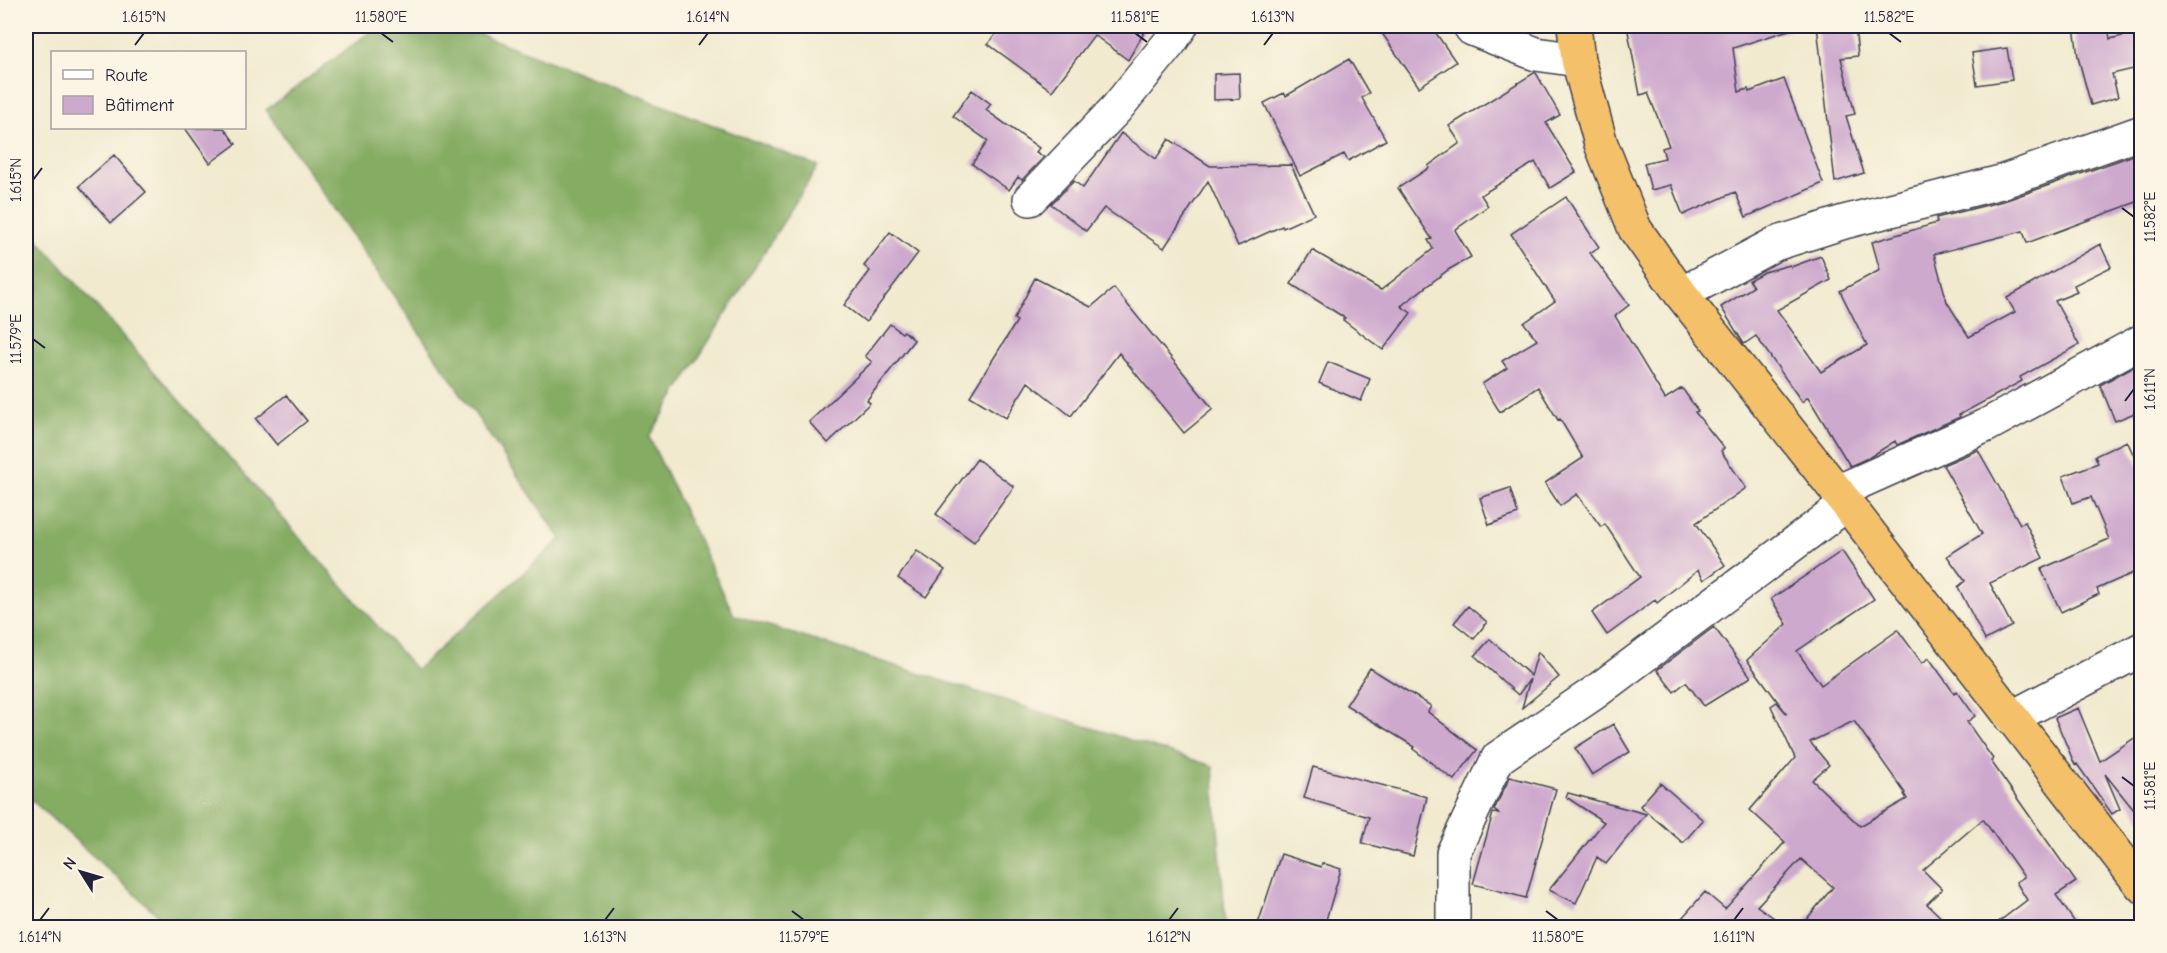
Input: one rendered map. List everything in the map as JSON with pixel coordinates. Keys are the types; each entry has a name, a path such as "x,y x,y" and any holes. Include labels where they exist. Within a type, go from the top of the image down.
{"highway":[{"path":"1574,26 1578,60 1601,144 1635,229 1681,294 2142,886"}],"street":[{"path":"1030,199 1116,109 1171,42 1181,26"},
{"path":"1470,26 1472,29 1536,54 1578,60"},
{"path":"1681,294 1774,244 1844,222 2001,182 2142,132"},
{"path":"1453,927 1453,853 1498,758 1594,693 1842,498 1987,425 2142,341"},
{"path":"2011,717 2142,649"}],"green space":[{"path":"378,26 459,26 818,166 649,437 734,615 1213,766 1226,927 171,927 26,795 26,226 416,670 561,539 266,110"}],"building":[{"path":"1002,26 1148,26 1128,60 1094,35 1052,91 988,44"},
{"path":"1377,26 1431,26 1456,62 1419,87"},
{"path":"1627,26 1788,26 1789,30 1733,48 1739,92 1748,89 1749,92 1784,79 1823,183 1746,217 1735,192 1683,215 1671,185 1651,190 1644,163 1665,158 1662,148 1669,146 1648,93 1640,95"},
{"path":"1817,26 1855,26 1858,56 1841,58 1855,114 1846,116 1864,173 1835,182"},
{"path":"2074,26 2108,26 2110,39 2142,31 2142,67 2112,74 2118,97 2091,105 2078,57"},
{"path":"2007,48 2012,80 1977,85 1972,53"},
{"path":"1349,59 1369,93 1362,98 1386,140 1348,161 1344,154 1300,176 1264,103 1284,93 1286,96"},
{"path":"1239,73 1240,99 1214,100 1214,74"},
{"path":"1534,73 1560,115 1546,123 1576,172 1550,188 1535,162 1481,195 1488,206 1455,230 1471,257 1448,270 1401,306 1411,313 1383,350 1343,320 1345,318 1291,284 1312,250 1381,290 1433,249 1428,240 1432,239 1398,188 1429,168 1428,166 1460,143 1449,126"},
{"path":"972,90 991,104 986,110 1039,148 1036,152 1044,157 1022,180 1018,177 1009,190 972,164 988,141 953,116"},
{"path":"186,129 225,129 236,144 210,163"},
{"path":"1121,133 1156,159 1169,139 1210,166 1291,165 1314,214 1238,246 1208,181 1164,248 1104,208 1086,231 1051,204 1074,181 1083,188"},
{"path":"2142,152 2142,200 2027,243 2023,231 1934,254 1947,302 1969,337 2015,312 2007,298 2100,244 2111,267 2074,285 2077,292 2055,301 2079,345 2020,377 2022,381 1959,415 1960,417 1897,445 1895,441 1870,457 1850,466 1808,397 1802,402 1756,336 1744,344 1721,307 1753,287 1749,280 1764,272 1790,265 1791,267 1821,256 1831,280 1777,310 1821,372 1867,345 1840,291 1880,270 1872,242 1937,223 1936,218 2007,200"},
{"path":"114,155 146,192 111,223 79,186"},
{"path":"1566,197 1599,247 1590,253 1629,305 1615,316 1665,399 1682,388 1698,411 1695,412 1724,448 1721,451 1746,488 1696,523 1725,565 1704,580 1698,570 1657,603 1655,600 1607,635 1592,613 1640,577 1605,524 1601,527 1577,494 1560,506 1545,483 1583,458 1538,387 1500,412 1482,384 1507,368 1502,361 1537,340 1524,323 1555,301 1511,234"},
{"path":"890,232 918,253 866,322 844,305 870,271 864,266"},
{"path":"1035,278 1091,307 1114,288 1213,409 1184,433 1119,353 1071,416 1028,382 1006,418 970,396 1017,321 1014,319"},
{"path":"890,324 902,333 904,331 914,340 867,400 870,403 828,443 809,422 872,362 865,356"},
{"path":"1328,362 1370,379 1361,401 1319,383"},
{"path":"2134,366 2142,383 2142,410 2115,421 2100,385"},
{"path":"286,395 307,421 277,445 256,419"},
{"path":"2127,441 2142,473 2142,569 2097,589 2099,594 2061,612 2041,569 2109,539 2091,497 2073,503 2063,476 2098,463 2095,456"},
{"path":"1978,450 2020,524 2025,522 2043,558 1990,583 2012,626 1985,640 1958,587 1965,581 1947,556 1982,534 1943,465"},
{"path":"977,459 1014,487 974,542 936,514"},
{"path":"1510,488 1518,514 1489,525 1480,498"},
{"path":"917,551 945,570 926,597 898,578"},
{"path":"1842,551 1874,599 1797,651 1821,685 1898,630 1922,663 1929,658 1954,693 1957,691 1975,716 1967,722 1993,759 1991,761 2076,882 2056,895 2078,927 1992,927 2027,900 2016,882 2024,877 1983,819 1923,870 1942,889 1927,904 1951,927 1800,927 1833,887 1801,859 1757,906 1787,927 1674,927 1705,892 1725,909 1785,842 1750,810 1795,758 1771,706 1777,702 1787,714 1747,660 1787,624 1771,599","holes":["1854,721 1907,799 1860,826 1812,780 1829,765 1810,742"]},
{"path":"1468,606 1487,622 1474,639 1454,623"},
{"path":"1714,627 1751,677 1704,706 1686,682 1674,692 1657,670"},
{"path":"1490,639 1531,676 1538,652 1559,677 1522,708 1530,679 1518,695 1475,656"},
{"path":"1370,668 1431,706 1428,712 1477,750 1454,780 1413,749 1415,747 1346,705"},
{"path":"2078,708 2100,761 2142,733 2142,820 2105,774 2120,809 2112,814 2077,764 2075,765 2055,718"},
{"path":"1613,724 1630,752 1592,775 1575,748"},
{"path":"1313,767 1427,797 1413,856 1362,843 1369,817 1304,798"},
{"path":"1510,777 1556,789 1526,898 1473,884 1493,813 1499,814 1494,810"},
{"path":"1660,783 1703,820 1683,843 1640,806"},
{"path":"1568,793 1646,814 1606,864 1597,857 1576,903 1549,890 1604,822 1566,797"},
{"path":"1281,854 1321,867 1322,863 1341,869 1324,927 1257,927"}]}
